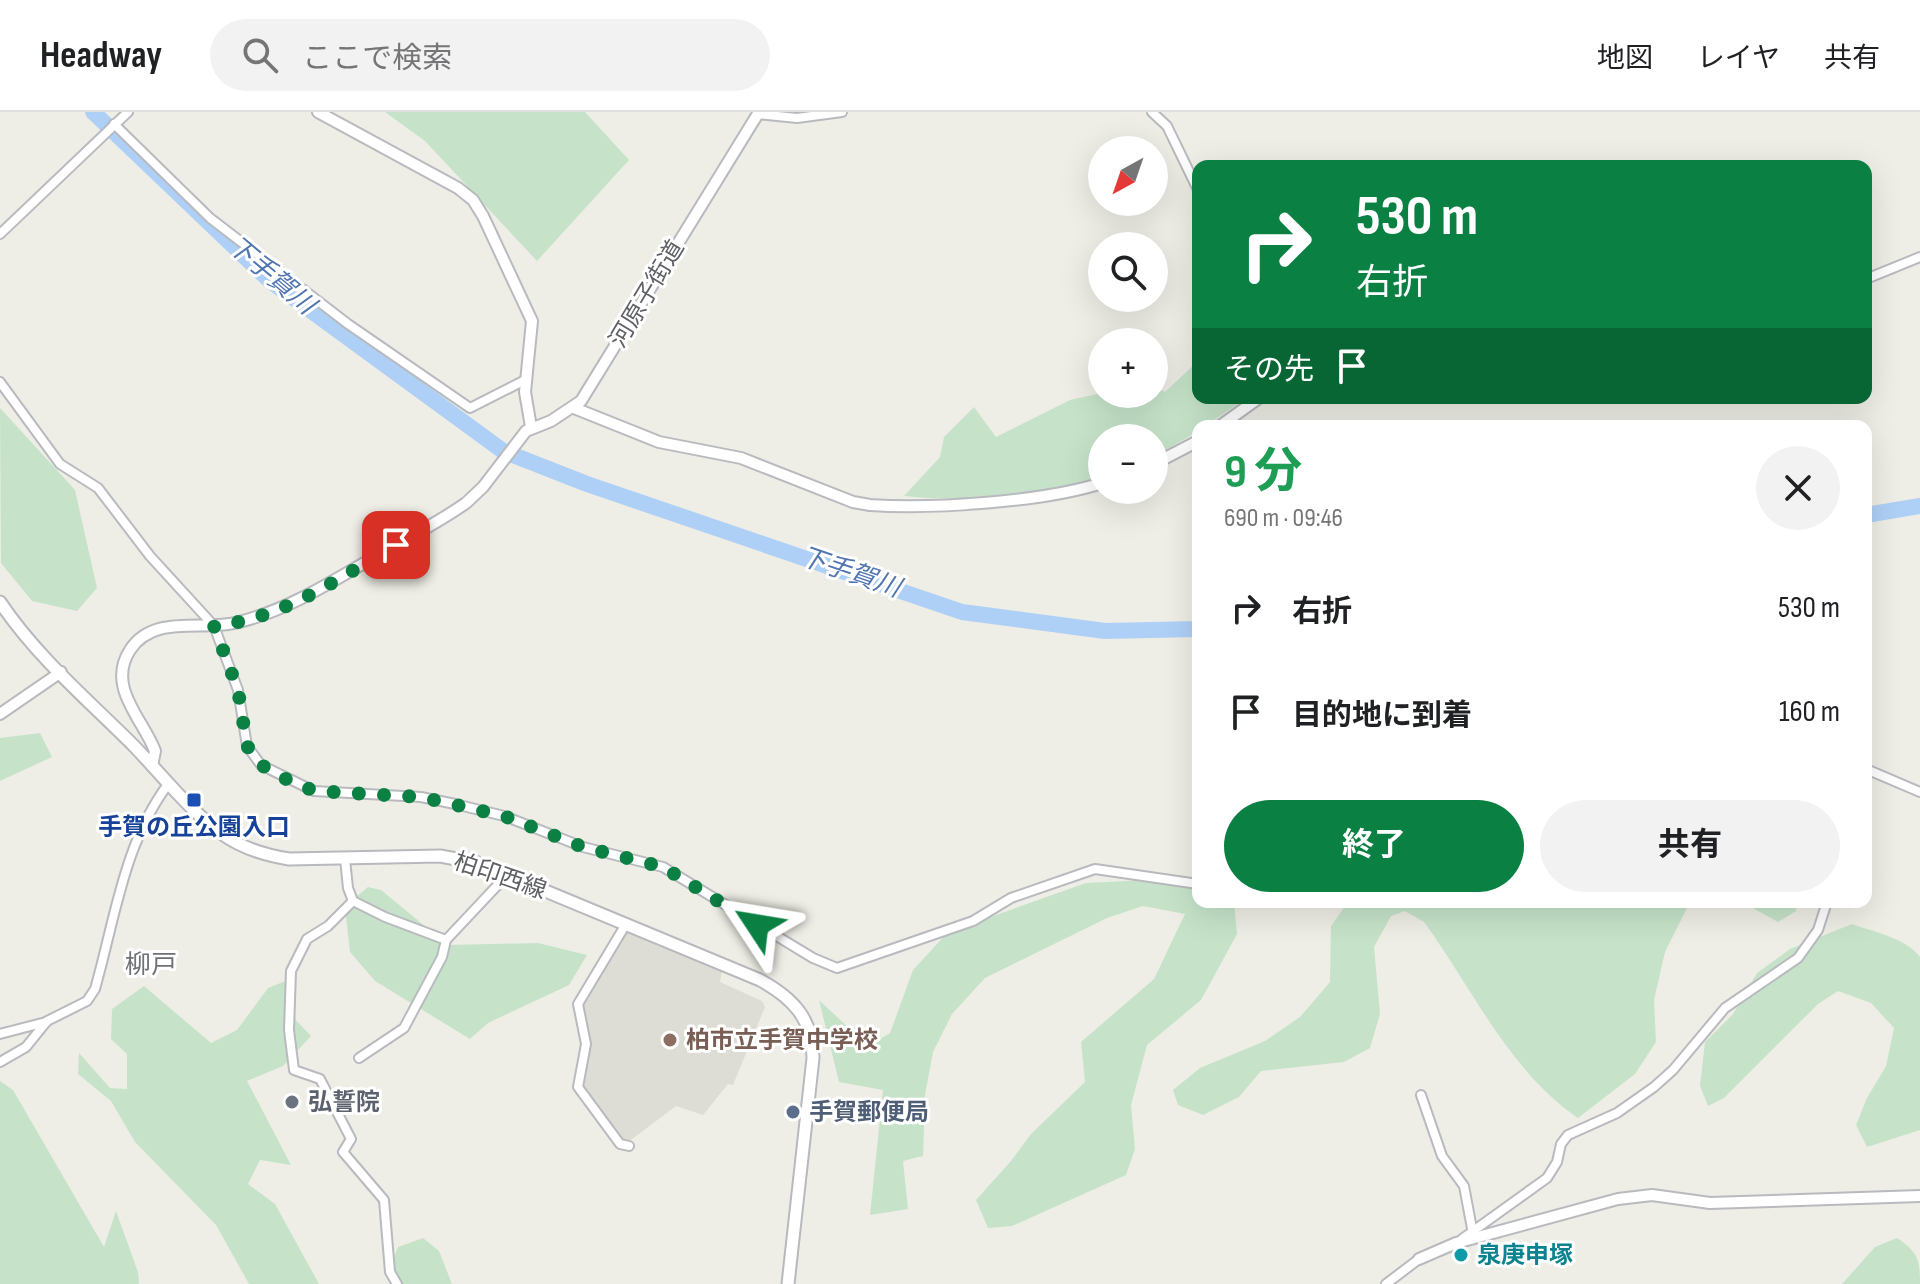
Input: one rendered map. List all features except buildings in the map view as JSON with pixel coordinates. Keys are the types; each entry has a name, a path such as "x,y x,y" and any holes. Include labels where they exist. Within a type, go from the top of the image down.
{"main road":[{"name":"柏印西線","path":"0,602 19,628 169,783 223,835 252,851 289,859 459,857 508,874 760,980 789,998 805,1019 813,1046 813,1072 788,1284"}],"street":[{"path":"0,234 128,112"},
{"path":"318,112 447,181 473,200 496,239 532,321 525,380 531,427"},
{"path":"758,113 797,118 842,112"},
{"path":"1152,112 1167,126 1192,178"},
{"name":"河原子街道","path":"574,408 758,113"},
{"path":"114,124 210,218 226,227 348,324 470,408 525,380"},
{"path":"1872,277 1920,257"},
{"path":"0,382 60,464 98,488 165,573 214,626 238,690 247,746 261,765 314,791 421,797 455,804 504,816 583,847 663,867 813,958 837,968 973,921 1011,898 1095,869 1192,883"},
{"path":"1228,420 1251,404"},
{"path":"152,766 155,751 127,700 123,684 126,658 138,640 163,627 214,626 257,617 295,603 444,518 483,487 531,427 551,421 574,408 659,442 741,458 839,497 870,505 980,502 1053,494 1088,486"},
{"path":"1168,457 1192,444"},
{"path":"0,714 61,672"},
{"path":"1872,772 1920,792"},
{"path":"0,1034 47,1021 87,1001 95,989 131,850 151,808 169,783"},
{"path":"345,859 348,888 353,901 446,940"},
{"path":"359,1058 404,1028 439,963 446,940 504,883 508,874"},
{"path":"353,901 328,926 302,945 291,971 289,1030 294,1070 320,1079 351,1139 343,1152 384,1200 390,1272 397,1284"},
{"path":"1473,1235 1547,1178 1568,1135 1617,1113 1654,1087 1673,1070 1725,1008 1798,958 1818,930 1825,908"},
{"path":"626,924 578,1004 586,1044 578,1087 620,1144 629,1146"},
{"path":"0,1062 26,1047 47,1021"},
{"path":"1421,1095 1442,1156 1464,1186 1473,1235"},
{"path":"1386,1284 1419,1259 1473,1235 1629,1197 1652,1195 1710,1203 1920,1196"}],"shaded area":[{"name":"柏市立手賀中学校","path":"630,932 722,971 720,982 762,1001 765,1007 733,1085 728,1084 703,1115 676,1106 627,1143 622,1141 582,1090 588,1032 581,1009 623,934"}],"green space":[{"path":"385,112 585,112 629,160 537,261 425,141"},
{"path":"1192,367 1192,404 1238,404 1214,420 1192,420 1192,435 1168,449 1168,424 1088,424 1088,480 1080,483 1030,493 978,498 904,496 940,457 944,437 974,407 996,437 1070,400 1088,396 1088,408 1168,408 1168,389"},
{"path":"0,408 75,490 97,588 77,611 32,601 1,563"},
{"path":"40,733 52,757 0,781 0,738"},
{"path":"1144,880 1190,888 1192,908 1235,908 1237,934 1201,1000 1147,1045 1131,1105 1135,1149 1126,1175 1012,1226 988,1228 976,1200 1031,1134 1085,1082 1081,1042 1154,979 1185,914 1143,906 1107,918 985,978 952,1014 933,1052 925,1095 923,1156 903,1161 908,1209 870,1215 883,1090 839,1082 819,1000 868,1046 890,1033 913,970 948,932 1086,883"},
{"path":"368,887 381,890 448,945 538,943 587,955 569,985 488,1023 470,1039 375,981 350,952 346,917 351,901"},
{"path":"1344,908 1687,908 1665,952 1654,1000 1656,1042 1635,1074 1578,1118 1531,1077 1493,1027 1424,922 1405,911 1391,916 1374,947 1380,1014 1370,1048 1344,1062 1261,1071 1239,1097 1203,1115 1178,1105 1173,1090 1200,1068 1265,1041 1300,1017 1330,982 1331,926"},
{"path":"1753,908 1796,908 1778,922"},
{"path":"1852,924 1898,940 1920,957 1920,1130 1867,1147 1856,1125 1867,1098 1886,1066 1894,1028 1871,1003 1838,991 1818,1004 1724,1098 1708,1106 1700,1086 1705,1042 1733,1014 1757,973 1790,949"},
{"path":"288,980 292,1016 311,1036 283,1066 247,1081 291,1165 260,1160 248,1184 275,1204 319,1284 249,1284 216,1225 135,1142 111,1101 78,1074 79,1053 110,1088 127,1089 127,1054 111,1039 112,1009 144,986 211,1043 237,1030 268,988"},
{"path":"0,1081 13,1090 104,1247 116,1211 138,1272 139,1284 0,1284"},
{"path":"423,1238 439,1251 452,1284 393,1284 387,1276 398,1247"},
{"path":"1897,1238 1916,1257 1920,1284 1842,1284 1875,1247"}],"waterway":[{"name":"下手賀川","path":"93,112 269,280 503,451"},
{"name":"下手賀川","path":"513,455 587,484 962,612 1105,631 1192,629"},
{"name":"下手賀川","path":"1872,514 1920,506"}],"place":[{"name":"手賀の丘公園入口","path":"194,800"},
{"name":"柏市立手賀中学校","path":"670,1040"},
{"name":"弘誓院","path":"292,1102"},
{"name":"手賀郵便局","path":"793,1112"},
{"name":"泉庚申塚","path":"1461,1255"}],"district":[{"name":"柳戸","path":"151,965"}],"route":[{"path":"396,545 295,603 257,617 214,626 238,690 251,755 261,765 314,791 421,797 455,804 504,816 583,847 663,867 757,925"}]}
